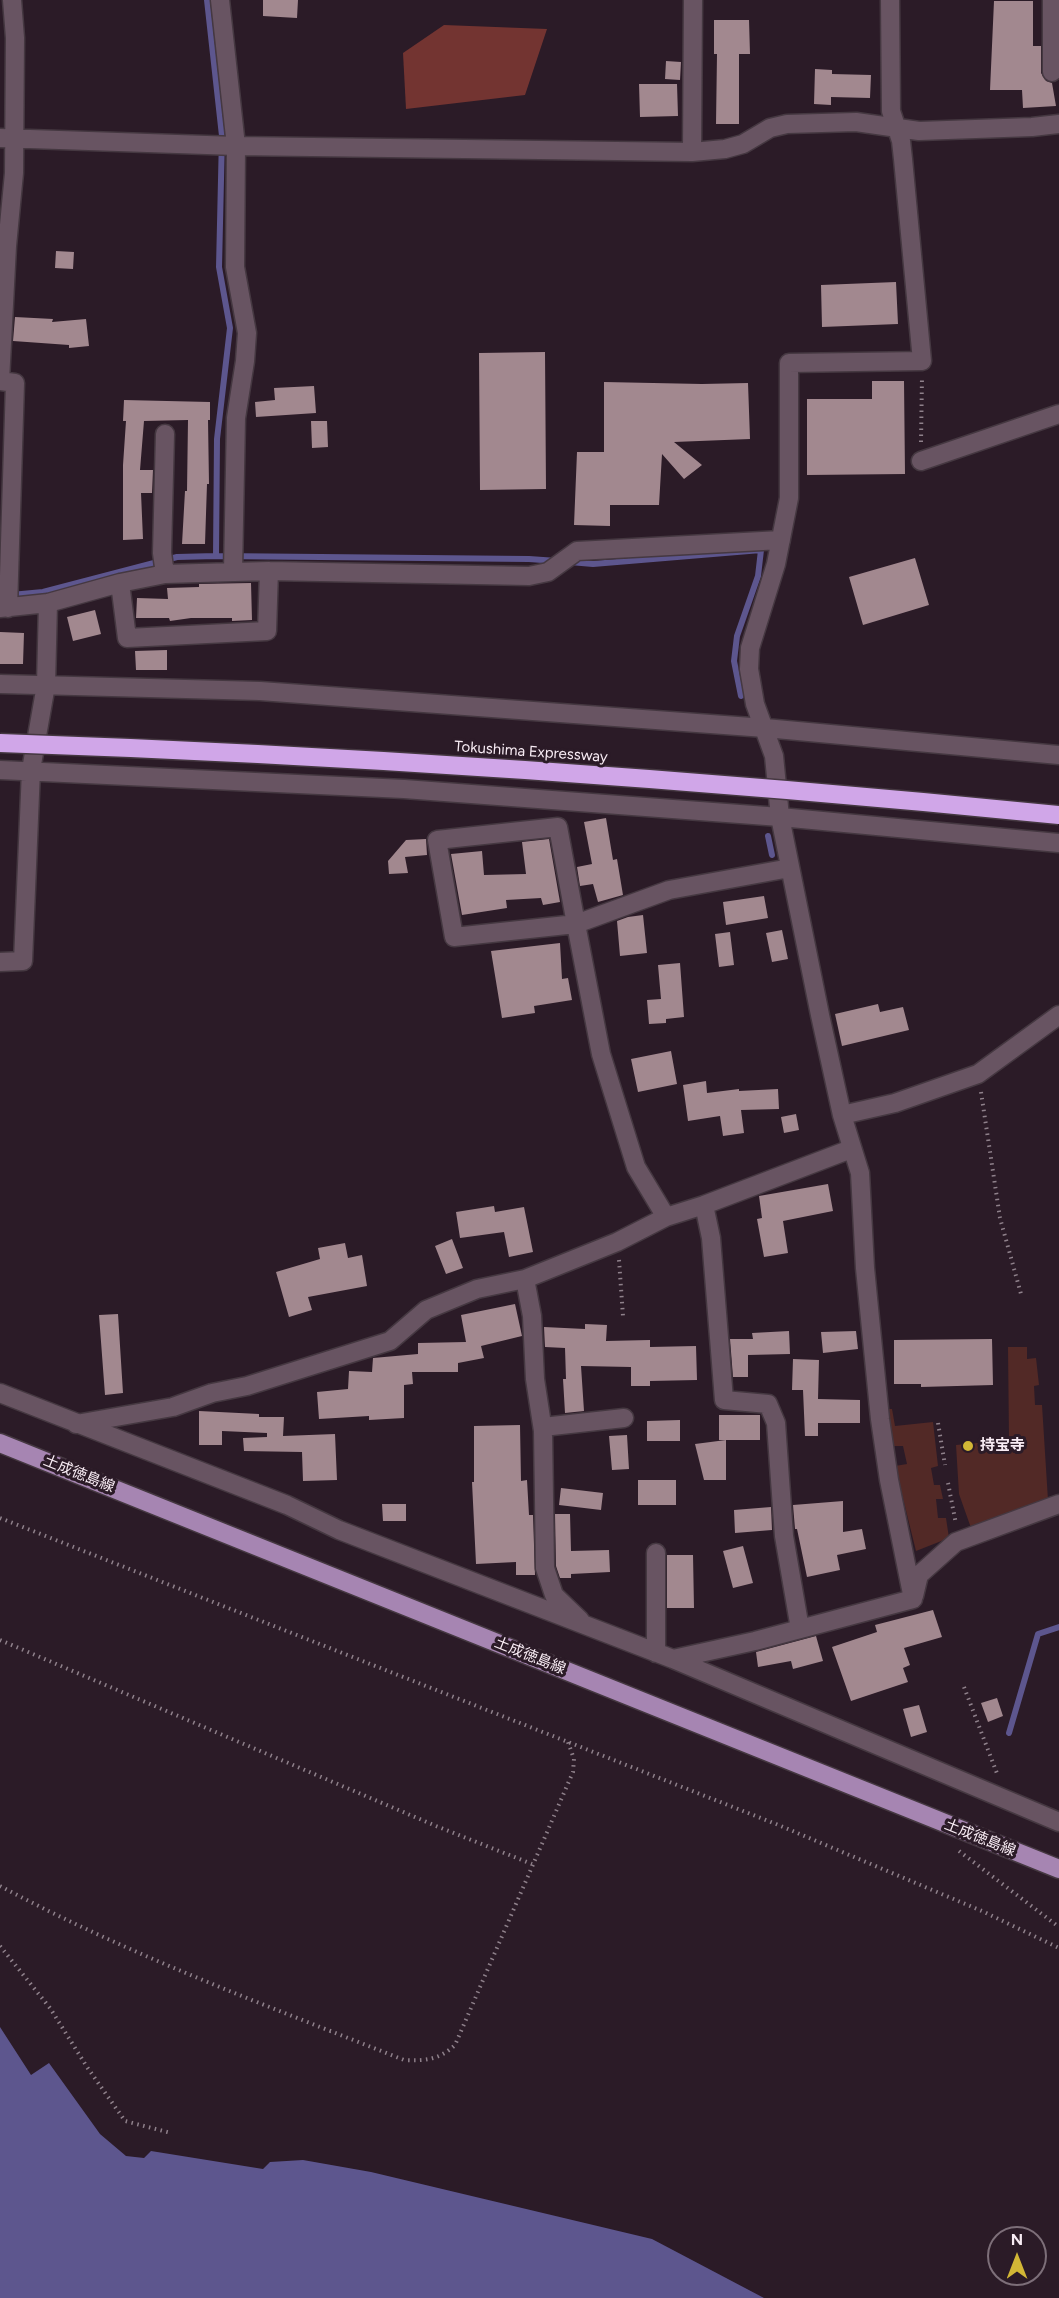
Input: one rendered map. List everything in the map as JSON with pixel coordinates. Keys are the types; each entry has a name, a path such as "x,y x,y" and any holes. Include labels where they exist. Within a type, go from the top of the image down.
{"highway":[{"name":"Tokushima Expressway","path":"0,743 341,758 618,775 1059,815"}],"main road":[{"name":"土成徳島線","path":"0,1443 1059,1869"}],"street":[{"path":"12,0 15,38 7,138 14,173 7,246 0,381 15,382 6,602 48,603 120,583 164,564 233,561 269,571 529,576 548,572 577,551 781,540"},
{"path":"220,0 226,146 235,267 247,333 237,418 233,561"},
{"path":"692,152 693,0"},
{"path":"890,0 891,111 903,159 922,361 789,363 789,498 776,564 750,648 749,669 755,704 774,756 780,817 790,868 842,1115 860,1173 865,1268 880,1419 913,1599"},
{"path":"1052,0 1052,72"},
{"path":"7,138 226,146 692,152 725,149 743,144 770,128 787,124 856,122 919,131 1059,124"},
{"path":"921,461 1059,414"},
{"path":"164,564 165,434"},
{"path":"120,583 127,638 267,632 269,571"},
{"path":"0,963 23,961 31,770 46,685 48,603"},
{"path":"0,684 260,691 765,728 1059,755"},
{"path":"0,770 404,789 780,817 1059,843"},
{"path":"666,1217 636,1167 601,1054 576,924 558,827 437,840 454,937 576,924 669,890 790,868"},
{"path":"842,1115 895,1103 978,1074 1059,1016"},
{"path":"74,1424 173,1407 212,1393 247,1386 390,1341 426,1310 477,1288 525,1279 617,1242 666,1217 704,1205 851,1149"},
{"path":"704,1205 711,1238 724,1400 768,1404 776,1423 784,1536 800,1629"},
{"path":"525,1279 532,1316 535,1379 543,1426 545,1569 554,1595 584,1625"},
{"path":"0,1393 74,1424 287,1505 339,1530 664,1656 1059,1822"},
{"path":"543,1426 624,1418"},
{"path":"913,1599 919,1575 956,1542 1059,1504"},
{"path":"656,1553 664,1656"},
{"path":"664,1656 800,1629 913,1599"}],"path":[{"path":"921,461 922,361"},
{"path":"978,1074 1000,1218 1021,1294"},
{"path":"617,1242 623,1316"},
{"path":"938,1423 945,1465"},
{"path":"948,1483 956,1528"},
{"path":"0,1518 787,1828 982,1911 1059,1948"},
{"path":"0,1640 436,1826 532,1864"},
{"path":"964,1687 997,1775 1005,1781"},
{"path":"0,1886 54,1915 222,1987 404,2060 425,2061 446,2054 455,2044 573,1772 574,1759 568,1742"},
{"path":"958,1850 1059,1927"},
{"path":"0,1946 50,2008 125,2121 171,2133"}],"shaded area":[{"path":"444,25 547,29 525,95 406,109 403,53"},
{"path":"1008,1347 1027,1347 1027,1359 1036,1358 1039,1385 1034,1386 1035,1405 1042,1405 1048,1500 971,1528 959,1494 956,1445 1009,1440"},
{"path":"886,1409 892,1409 895,1426 933,1422 938,1466 931,1468 934,1485 940,1485 943,1499 936,1499 938,1518 946,1518 949,1538 916,1551 895,1466 907,1464 903,1446 892,1446"},
{"path":"0,2027 31,2075 49,2063 100,2134 126,2156 144,2158 151,2151 263,2169 270,2162 303,2160 371,2172 652,2239 764,2298 0,2298"}],"building":[{"path":"263,0 298,0 297,18 263,16"},
{"path":"994,1 1033,1 1033,46 1041,46 1041,73 1046,81 1052,83 1056,106 1023,108 1022,90 990,90"},
{"path":"714,20 749,20 750,54 739,54 739,124 716,124 717,54 714,54"},
{"path":"666,61 681,62 680,80 665,79"},
{"path":"815,69 832,70 832,74 871,75 870,98 831,97 831,105 814,104"},
{"path":"639,84 677,84 678,116 640,117"},
{"path":"56,251 74,252 73,269 55,268"},
{"path":"896,282 898,324 822,327 821,285"},
{"path":"15,317 53,319 52,322 86,319 89,346 69,348 69,345 13,341"},
{"path":"545,352 546,489 480,490 479,353"},
{"path":"872,381 904,381 905,474 807,475 807,399 872,399"},
{"path":"604,382 748,383 750,439 674,442 702,465 684,479 662,454 659,505 610,505 610,526 574,525 577,452 604,452"},
{"path":"314,386 316,413 256,417 255,402 275,400 274,388"},
{"path":"124,400 210,402 209,484 207,484 205,544 182,544 185,491 187,491 188,420 144,421 140,470 153,470 152,493 141,493 143,539 123,540 123,465 126,421 123,421"},
{"path":"311,421 327,421 328,447 312,448"},
{"path":"915,558 929,605 863,625 849,577"},
{"path":"251,583 252,620 191,618 170,621 169,618 136,618 137,598 168,599 167,588 199,587 199,584"},
{"path":"95,610 101,634 73,641 67,617"},
{"path":"0,632 24,633 23,664 0,664"},
{"path":"167,650 167,670 136,670 135,651"},
{"path":"606,818 613,860 617,859 623,895 598,902 593,884 580,886 577,867 592,864 584,822"},
{"path":"426,839 427,855 405,857 408,873 389,874 388,861 406,840"},
{"path":"549,839 560,902 543,905 541,898 506,900 507,908 462,915 451,854 482,851 484,875 526,874 522,842"},
{"path":"764,896 768,918 726,925 723,902"},
{"path":"643,915 647,953 620,956 617,921"},
{"path":"782,930 788,959 772,962 766,933"},
{"path":"730,932 734,965 719,967 715,934"},
{"path":"560,943 562,979 568,978 572,1000 534,1006 535,1013 502,1018 491,951"},
{"path":"680,963 684,1017 666,1019 666,1023 649,1024 647,1000 661,999 658,965"},
{"path":"878,1004 880,1012 903,1007 909,1030 842,1046 835,1014"},
{"path":"671,1051 677,1084 638,1092 631,1059"},
{"path":"706,1081 707,1093 739,1089 739,1091 778,1089 779,1109 741,1110 744,1133 723,1136 720,1116 688,1121 683,1085"},
{"path":"796,1114 799,1130 784,1133 781,1117"},
{"path":"828,1184 833,1211 783,1221 788,1253 764,1257 757,1219 762,1218 759,1196"},
{"path":"494,1206 495,1212 524,1207 533,1252 509,1257 504,1232 460,1238 456,1212"},
{"path":"452,1239 463,1268 446,1274 435,1246"},
{"path":"345,1243 348,1258 362,1255 367,1286 308,1297 312,1310 289,1317 276,1272 320,1259 318,1248"},
{"path":"515,1304 522,1336 481,1346 484,1358 458,1363 458,1372 412,1372 413,1384 404,1385 404,1418 369,1420 369,1416 319,1419 317,1392 348,1389 349,1371 372,1372 373,1358 418,1354 418,1343 466,1342 461,1315"},
{"path":"118,1314 123,1393 105,1395 99,1315"},
{"path":"585,1324 607,1325 606,1341 650,1340 650,1347 696,1346 697,1380 650,1381 650,1386 631,1386 631,1367 581,1366 584,1411 565,1413 563,1379 566,1379 565,1348 545,1347 544,1327 585,1329"},
{"path":"789,1331 790,1354 748,1355 748,1377 733,1377 730,1339 753,1339 752,1333"},
{"path":"856,1331 858,1349 823,1353 821,1332"},
{"path":"992,1339 993,1385 921,1387 921,1384 894,1384 894,1340"},
{"path":"793,1359 819,1360 818,1399 860,1400 860,1423 818,1423 818,1436 805,1436 803,1390 792,1390"},
{"path":"199,1411 284,1417 283,1436 335,1434 337,1480 303,1481 302,1452 244,1451 243,1438 267,1437 267,1433 222,1431 222,1445 199,1445"},
{"path":"719,1415 760,1415 760,1440 719,1440"},
{"path":"680,1420 680,1441 647,1441 647,1421"},
{"path":"520,1425 521,1481 527,1480 529,1515 533,1515 535,1575 516,1575 516,1562 476,1564 472,1482 474,1482 474,1426"},
{"path":"627,1435 629,1469 612,1470 609,1436"},
{"path":"726,1440 726,1480 704,1480 695,1444"},
{"path":"638,1480 676,1480 676,1505 638,1505"},
{"path":"561,1488 603,1493 601,1510 559,1505"},
{"path":"843,1501 843,1532 862,1529 866,1549 837,1555 840,1570 807,1577 797,1529 795,1529 793,1505"},
{"path":"382,1504 406,1504 406,1521 383,1521"},
{"path":"771,1507 772,1530 735,1533 734,1510"},
{"path":"555,1514 570,1514 571,1551 609,1550 610,1572 571,1574 571,1578 560,1578 556,1566"},
{"path":"743,1546 753,1583 733,1588 723,1551"},
{"path":"667,1555 693,1555 694,1608 667,1608"},
{"path":"933,1610 942,1637 904,1648 910,1665 903,1668 908,1682 851,1701 832,1647 877,1632 875,1625"},
{"path":"816,1636 823,1661 793,1669 791,1661 758,1667 756,1652"},
{"path":"997,1698 1003,1716 988,1722 981,1703"},
{"path":"919,1705 927,1732 911,1737 903,1709"}],"waterway":[{"path":"207,0 222,136 219,267 230,328 217,439 216,556 557,561"},
{"path":"570,562 593,564 761,550 758,576 737,636 734,661 741,696"},
{"path":"11,595 43,592 177,557 216,556"},
{"path":"768,836 772,855"},
{"path":"1009,1733 1038,1634 1059,1627"}],"place":[{"name":"持宝寺","path":"968,1446"}]}
